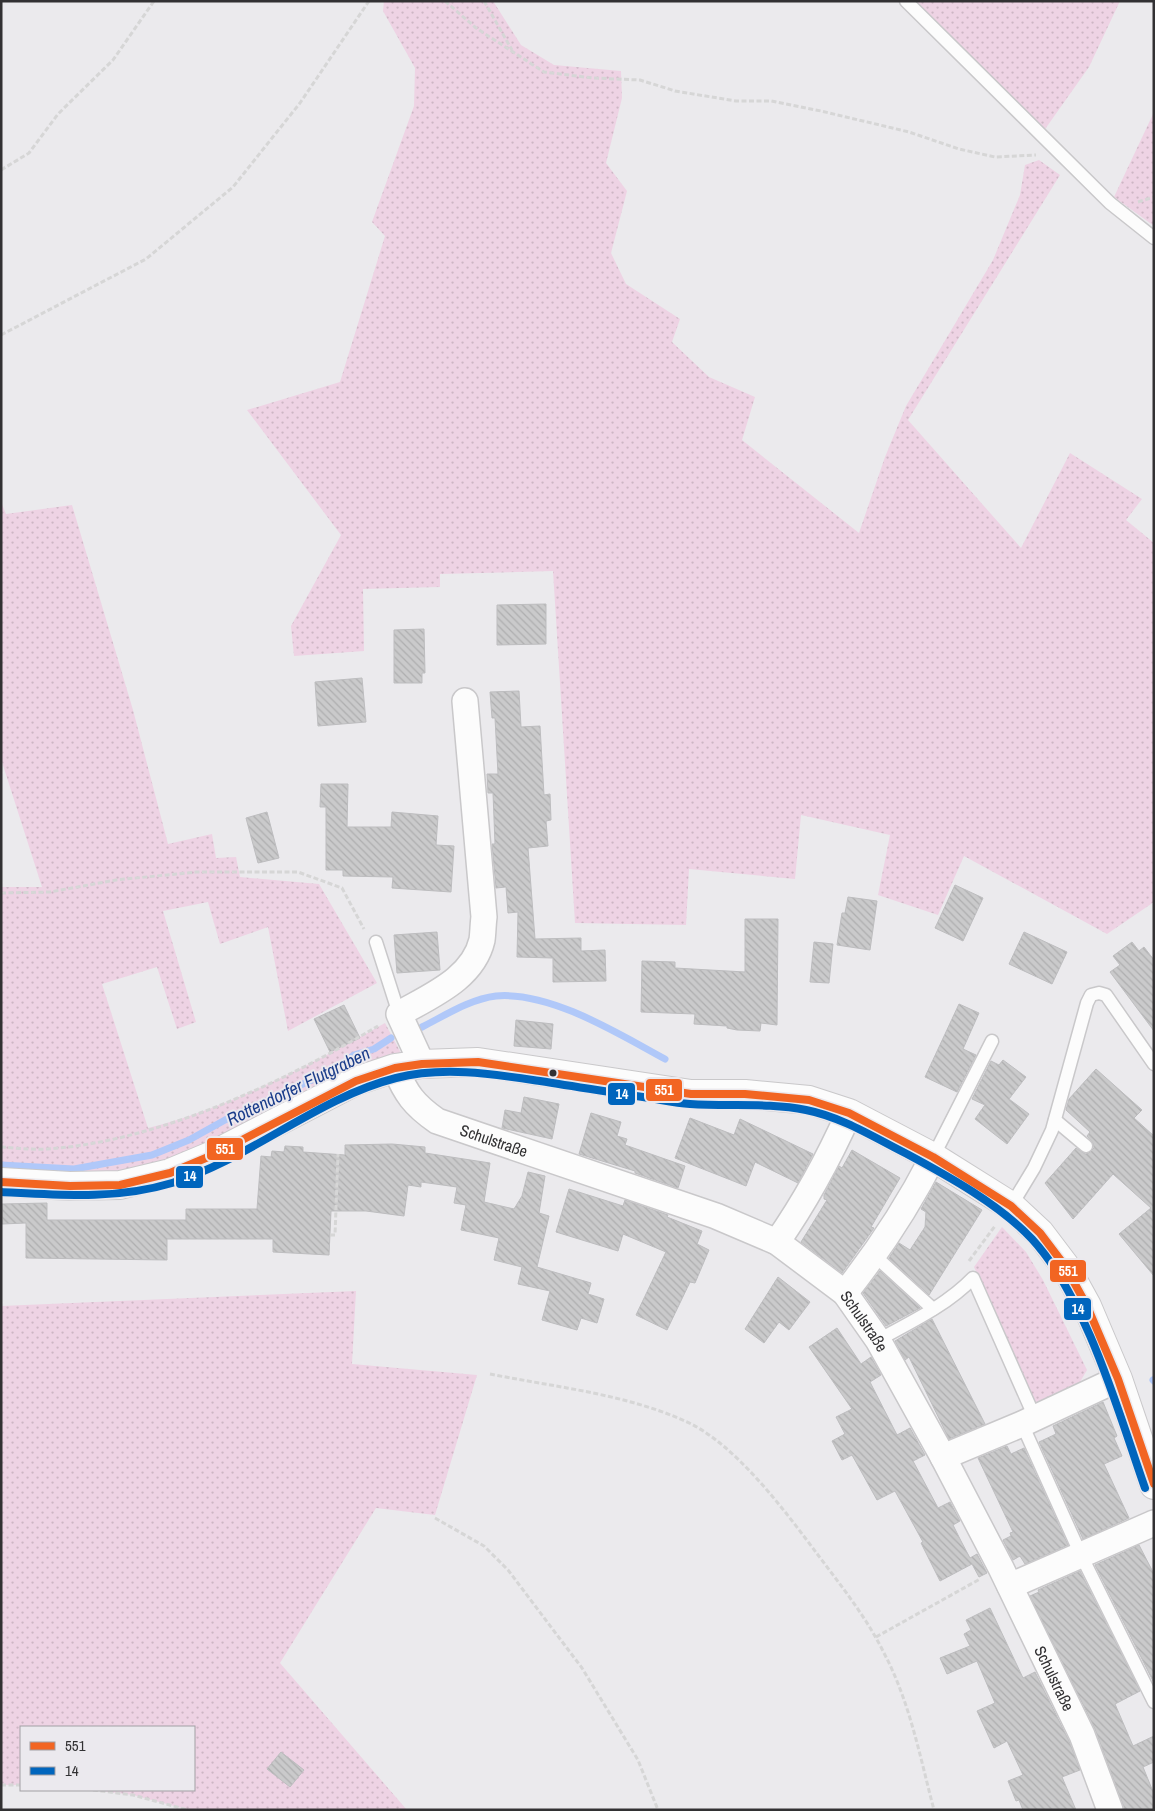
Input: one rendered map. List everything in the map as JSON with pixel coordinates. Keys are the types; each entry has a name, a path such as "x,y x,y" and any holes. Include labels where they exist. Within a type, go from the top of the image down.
{"street":[{"path":"400,1016 448,987 469,967 481,942 484,917 466,702"},
{"name":"Schulstraße","path":"400,1016 411,1061 405,1091 418,1108 437,1121 716,1216 777,1242 845,1293 878,1340 943,1457 1005,1577 1082,1735 1110,1810"},
{"path":"1,1182 70,1186 120,1185 170,1173 213,1155 356,1081 411,1061 478,1062 691,1094 745,1094 809,1100 849,1113 933,1157 1011,1206 1040,1233 1065,1266 1087,1306 1118,1379 1154,1485"},
{"path":"777,1242 814,1185 849,1113"},
{"path":"845,1293 874,1256 914,1195 933,1157"},
{"path":"943,1457 1029,1421 1118,1379"},
{"path":"1005,1577 1081,1555 1154,1523"}],"lane":[{"path":"906,1 1110,203 1154,238"},
{"path":"376,942 400,1016"},
{"path":"1011,1206 1034,1168 1055,1120 1091,995 1099,993 1106,996 1154,1064"},
{"path":"933,1157 992,1041"},
{"path":"1055,1120 1086,1146"},
{"path":"874,1256 933,1309"},
{"path":"878,1340 933,1309 963,1288 973,1278 1081,1555 1154,1702"}],"path":[{"path":"1,170 29,152 58,114 113,60 154,1"},
{"path":"1,335 146,259 233,187 300,103 369,1"},
{"path":"445,1 476,28 544,72 593,78 640,80 675,91 736,101 771,101 900,130 959,149 995,157 1018,158 1057,152"},
{"path":"484,1 512,51"},
{"path":"1,893 50,892 116,880 196,872 298,872 342,888 366,934"},
{"path":"1,1147 46,1149 95,1143 170,1123 325,1058 400,1016"},
{"path":"330,1235 335,1235 338,1154"},
{"path":"490,1374 632,1402 687,1422 727,1449 775,1501 866,1618 908,1711 934,1810"},
{"path":"434,1518 484,1546 508,1570 582,1668 638,1760 658,1810"},
{"path":"876,1637 1005,1577"},
{"path":"1,1785 20,1785"},
{"path":"100,1791 133,1796 188,1810"}],"shaded area":[{"path":"384,1 493,1 521,45 554,65 621,71 622,98 606,163 627,191 611,253 626,284 680,319 672,342 709,377 755,397 742,440 859,533 885,457 906,406 993,260 1020,195 1025,165 1039,160 1060,175 908,420 1021,548 1070,453 1142,499 1126,520 1154,543 1154,902 1107,934 964,856 938,915 878,895 890,835 801,815 795,879 689,869 686,925 575,923 553,571 440,574 440,587 363,589 364,651 294,656 291,626 341,535 247,410 340,382 385,236 372,222 414,106 415,68 383,11"},
{"path":"913,1 1120,1 1089,67 1043,132"},
{"path":"1154,112 1154,226 1114,197"},
{"path":"1,502 6,514 72,505 133,710 168,844 212,834 216,858 236,857 240,877 319,884 377,983 288,1031 268,927 220,944 208,902 163,911 196,1022 177,1029 157,967 102,984 148,1128 240,1097 300,1069 385,1023 402,1055 202,1146 153,1165 103,1173 1,1173 1,887 42,887 1,759"},
{"path":"1002,1227 1026,1252 1043,1280 1087,1370 1077,1387 1037,1408 974,1267"},
{"path":"356,1291 352,1364 477,1375 435,1515 376,1508 280,1663 407,1810 189,1810 133,1795 102,1791 195,1791 195,1726 20,1726 20,1785 1,1785 1,1306"}],"building":[{"path":"546,604 546,644 497,645 497,605"},
{"path":"424,629 425,673 422,673 422,683 394,683 394,630"},
{"path":"362,678 366,722 318,726 315,682"},
{"path":"519,691 521,727 540,726 544,795 550,794 551,820 546,821 548,846 528,848 535,939 581,938 581,951 605,950 606,981 553,982 553,958 517,957 518,912 508,913 506,887 496,888 492,844 495,844 493,793 488,793 487,774 498,774 495,718 492,718 490,692"},
{"path":"321,784 348,784 347,827 391,827 392,812 438,816 436,845 454,846 451,892 392,888 393,877 343,876 343,870 326,870 326,807 320,807"},
{"path":"267,812 279,858 258,863 246,818"},
{"path":"955,885 983,898 963,941 935,928"},
{"path":"848,897 877,901 870,950 837,945 842,913 845,913"},
{"path":"745,919 778,919 777,1025 761,1023 760,1031 737,1030 727,1028 727,1026 694,1024 695,1014 641,1012 642,961 675,962 675,968 745,972"},
{"path":"437,932 440,970 397,973 394,935"},
{"path":"1024,932 1067,952 1052,984 1009,964"},
{"path":"814,942 833,944 829,983 810,982"},
{"path":"1132,942 1139,951 1144,947 1154,960 1154,1031 1110,972 1120,965 1113,956"},
{"path":"959,1004 979,1013 963,1049 976,1055 957,1092 925,1077"},
{"path":"344,1005 360,1038 330,1052 314,1019"},
{"path":"516,1020 553,1024 551,1049 514,1046"},
{"path":"1003,1060 1026,1077 1009,1099 1029,1114 1007,1144 975,1119 985,1105 972,1099 991,1061 999,1065"},
{"path":"1096,1069 1142,1110 1134,1118 1154,1136 1154,1276 1119,1234 1151,1208 1113,1174 1073,1219 1045,1183 1076,1148 1085,1154 1094,1148 1093,1143 1087,1136 1090,1132 1066,1110 1069,1099"},
{"path":"524,1097 559,1104 552,1139 502,1128 505,1110 521,1113"},
{"path":"591,1113 621,1122 617,1136 627,1139 625,1145 685,1166 678,1188 635,1173 635,1171 579,1154"},
{"path":"690,1118 734,1135 740,1119 813,1154 798,1183 755,1162 746,1186 675,1158"},
{"path":"392,1144 425,1147 425,1153 490,1163 484,1202 514,1209 522,1196 528,1172 545,1176 539,1213 549,1216 537,1267 591,1283 588,1294 604,1299 597,1323 581,1318 577,1330 542,1320 550,1291 518,1284 522,1267 494,1260 499,1238 461,1230 466,1205 454,1203 457,1187 421,1182 421,1187 408,1185 404,1216 366,1211 331,1211 329,1255 273,1252 273,1239 167,1239 167,1260 26,1258 26,1223 2,1224 2,1204 47,1203 47,1220 186,1220 186,1209 257,1209 261,1156 271,1157 272,1151 284,1152 285,1146 303,1147 303,1152 345,1155 345,1145"},
{"path":"852,1150 900,1178 871,1227 874,1228 842,1273 801,1242 827,1200 824,1199 824,1195 839,1166 842,1168"},
{"path":"936,1182 982,1210 929,1295 889,1258 899,1243 910,1250 925,1227 926,1212 921,1209"},
{"path":"569,1189 623,1206 625,1200 668,1215 667,1217 702,1231 697,1244 709,1250 695,1283 690,1282 667,1330 636,1315 666,1252 623,1234 618,1251 556,1232"},
{"path":"880,1271 920,1308 886,1326 863,1293"},
{"path":"778,1277 810,1302 789,1330 779,1322 764,1343 745,1329"},
{"path":"932,1319 985,1424 949,1439 909,1357 905,1360 895,1341"},
{"path":"837,1328 861,1364 871,1357 881,1375 870,1382 897,1435 910,1428 925,1455 913,1461 938,1508 950,1502 960,1521 953,1525 961,1541 970,1558 977,1554 987,1573 979,1577 972,1564 940,1581 921,1543 923,1542 895,1491 877,1500 852,1455 842,1460 832,1441 845,1434 836,1417 852,1409 809,1347"},
{"path":"1103,1402 1117,1436 1114,1438 1122,1456 1104,1464 1129,1518 1083,1539 1039,1442 1056,1434 1053,1426"},
{"path":"1007,1446 1011,1454 1024,1448 1068,1545 1025,1564 1020,1556 1013,1560 1003,1540 1011,1536 1010,1533 1013,1532 978,1458"},
{"path":"1139,1545 1154,1574 1154,1683 1095,1565"},
{"path":"1080,1571 1140,1691 1115,1704 1133,1746 1154,1736 1154,1762 1143,1767 1154,1794 1154,1810 1125,1810 1095,1729 1030,1596 1039,1592 1038,1590"},
{"path":"990,1608 1023,1678 1035,1672 1069,1741 1080,1770 1062,1777 1076,1810 1023,1810 1019,1800 1016,1801 1008,1781 1023,1775 1007,1741 994,1748 977,1711 995,1703 977,1661 947,1674 940,1658 970,1646 964,1634 971,1630 966,1620"},
{"path":"281,1752 304,1770 290,1787 267,1769"}],"waterway":[{"name":"Rottendorfer Flutgraben","path":"422,1027 458,1009 486,998 517,996 539,1000 584,1016 665,1059"},
{"name":"Rottendorfer Flutgraben","path":"1,1165 74,1169 152,1155 189,1140 225,1120 333,1070 354,1055 374,1049 391,1038"}],"transit line":[{"name":"551","path":"1,1182 70,1186 120,1185 170,1173 213,1155 356,1081 395,1068 422,1064 478,1062 691,1094 745,1094 809,1100 849,1113 933,1157 1011,1206 1040,1233 1065,1266 1087,1306 1118,1379 1154,1484"},
{"name":"14","path":"1,1192 66,1195 109,1194 130,1192 172,1183 229,1159 339,1099 367,1087 396,1078 432,1072 468,1072 504,1076 685,1104 763,1105 819,1113 858,1129 956,1181 1004,1214 1032,1239 1052,1264 1085,1324 1112,1391 1145,1488"}]}
